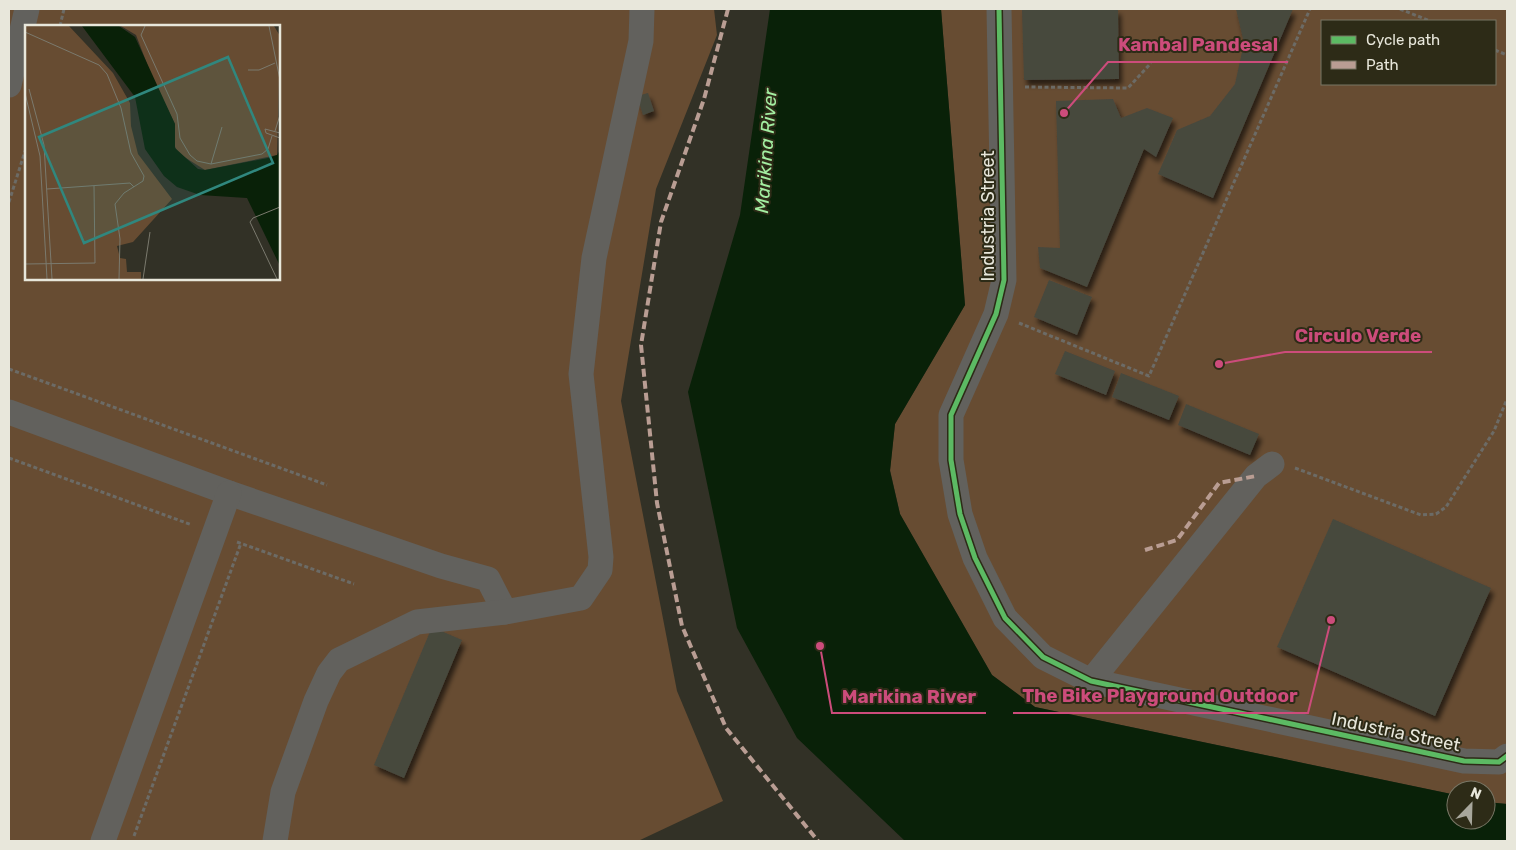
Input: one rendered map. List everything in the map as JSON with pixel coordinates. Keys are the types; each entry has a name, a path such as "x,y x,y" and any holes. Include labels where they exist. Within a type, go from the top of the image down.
{"street":[{"path":"9,85 27,9"},
{"path":"275,841 286,783 316,701 329,673 340,660 416,622 505,612 581,598 590,588 600,570 601,558 581,374 594,258 641,41 642,9"},
{"name":"Industria Street","path":"999,9 1004,280 996,314 951,415 951,460 960,514 975,558 1005,618 1044,657 1091,681 1464,761 1499,762 1507,756"},
{"path":"9,412 229,493 441,566 488,579 505,612"},
{"path":"1091,681 1256,476 1272,464"},
{"path":"103,841 229,493"}],"path":[{"path":"60,25 64,9"},
{"path":"996,314 1149,376 1310,9"},
{"path":"1400,9 1428,20"},
{"path":"1001,87 1128,88 1151,63"},
{"path":"9,202 25,151"},
{"path":"9,369 327,485"},
{"path":"1272,464 1284,464 1420,515 1436,514 1446,507 1494,431 1507,399"},
{"path":"9,458 354,584"},
{"path":"132,841 241,543"}],"shaded area":[{"path":"9,9 714,9 717,35 656,189 621,401 677,691 723,801 638,841 9,841"},
{"path":"941,9 1507,9 1507,804 1496,803 1496,780 1446,780 1446,793 1035,707 992,675 900,514 890,470 895,424 965,305"}],"water":[{"path":"770,9 941,9 965,305 895,424 890,471 900,514 992,675 1035,707 1446,793 1446,830 1496,830 1496,803 1507,804 1507,841 905,841 797,738 737,628 688,392 740,215"}],"building":[{"path":"1022,9 1118,9 1119,79 1024,80"},
{"path":"1236,9 1293,9 1213,198 1158,174 1177,130 1210,116 1235,84 1244,43"},
{"path":"648,93 654,111 643,115 637,96"},
{"path":"1113,99 1121,118 1147,108 1173,118 1156,157 1144,149 1087,287 1040,268 1038,247 1060,248 1056,101"},
{"path":"1049,280 1092,297 1077,335 1034,317"},
{"path":"1065,351 1115,371 1106,395 1055,374"},
{"path":"1121,373 1179,396 1169,420 1112,397"},
{"path":"1186,404 1259,434 1250,455 1178,425"},
{"path":"1333,519 1491,588 1435,716 1277,647"},
{"path":"432,627 462,640 404,778 374,765"}],"marked path":[{"path":"728,9 704,99 661,222 641,345 657,503 682,626 726,728 818,841"},
{"path":"1145,550 1177,540 1219,483 1256,476"}],"cycle path":[{"path":"999,9 1004,280 996,314 951,415 951,460 960,514 975,558 1005,618 1043,657 1091,681 1464,761 1499,762 1507,756"}],"place":[{"name":"Kambal Pandesal","path":"1064,113"},
{"name":"Circulo Verde","path":"1219,364"},
{"name":"The Bike Playground Outdoor","path":"1331,620"},
{"name":"Marikina River","path":"820,646"}]}
